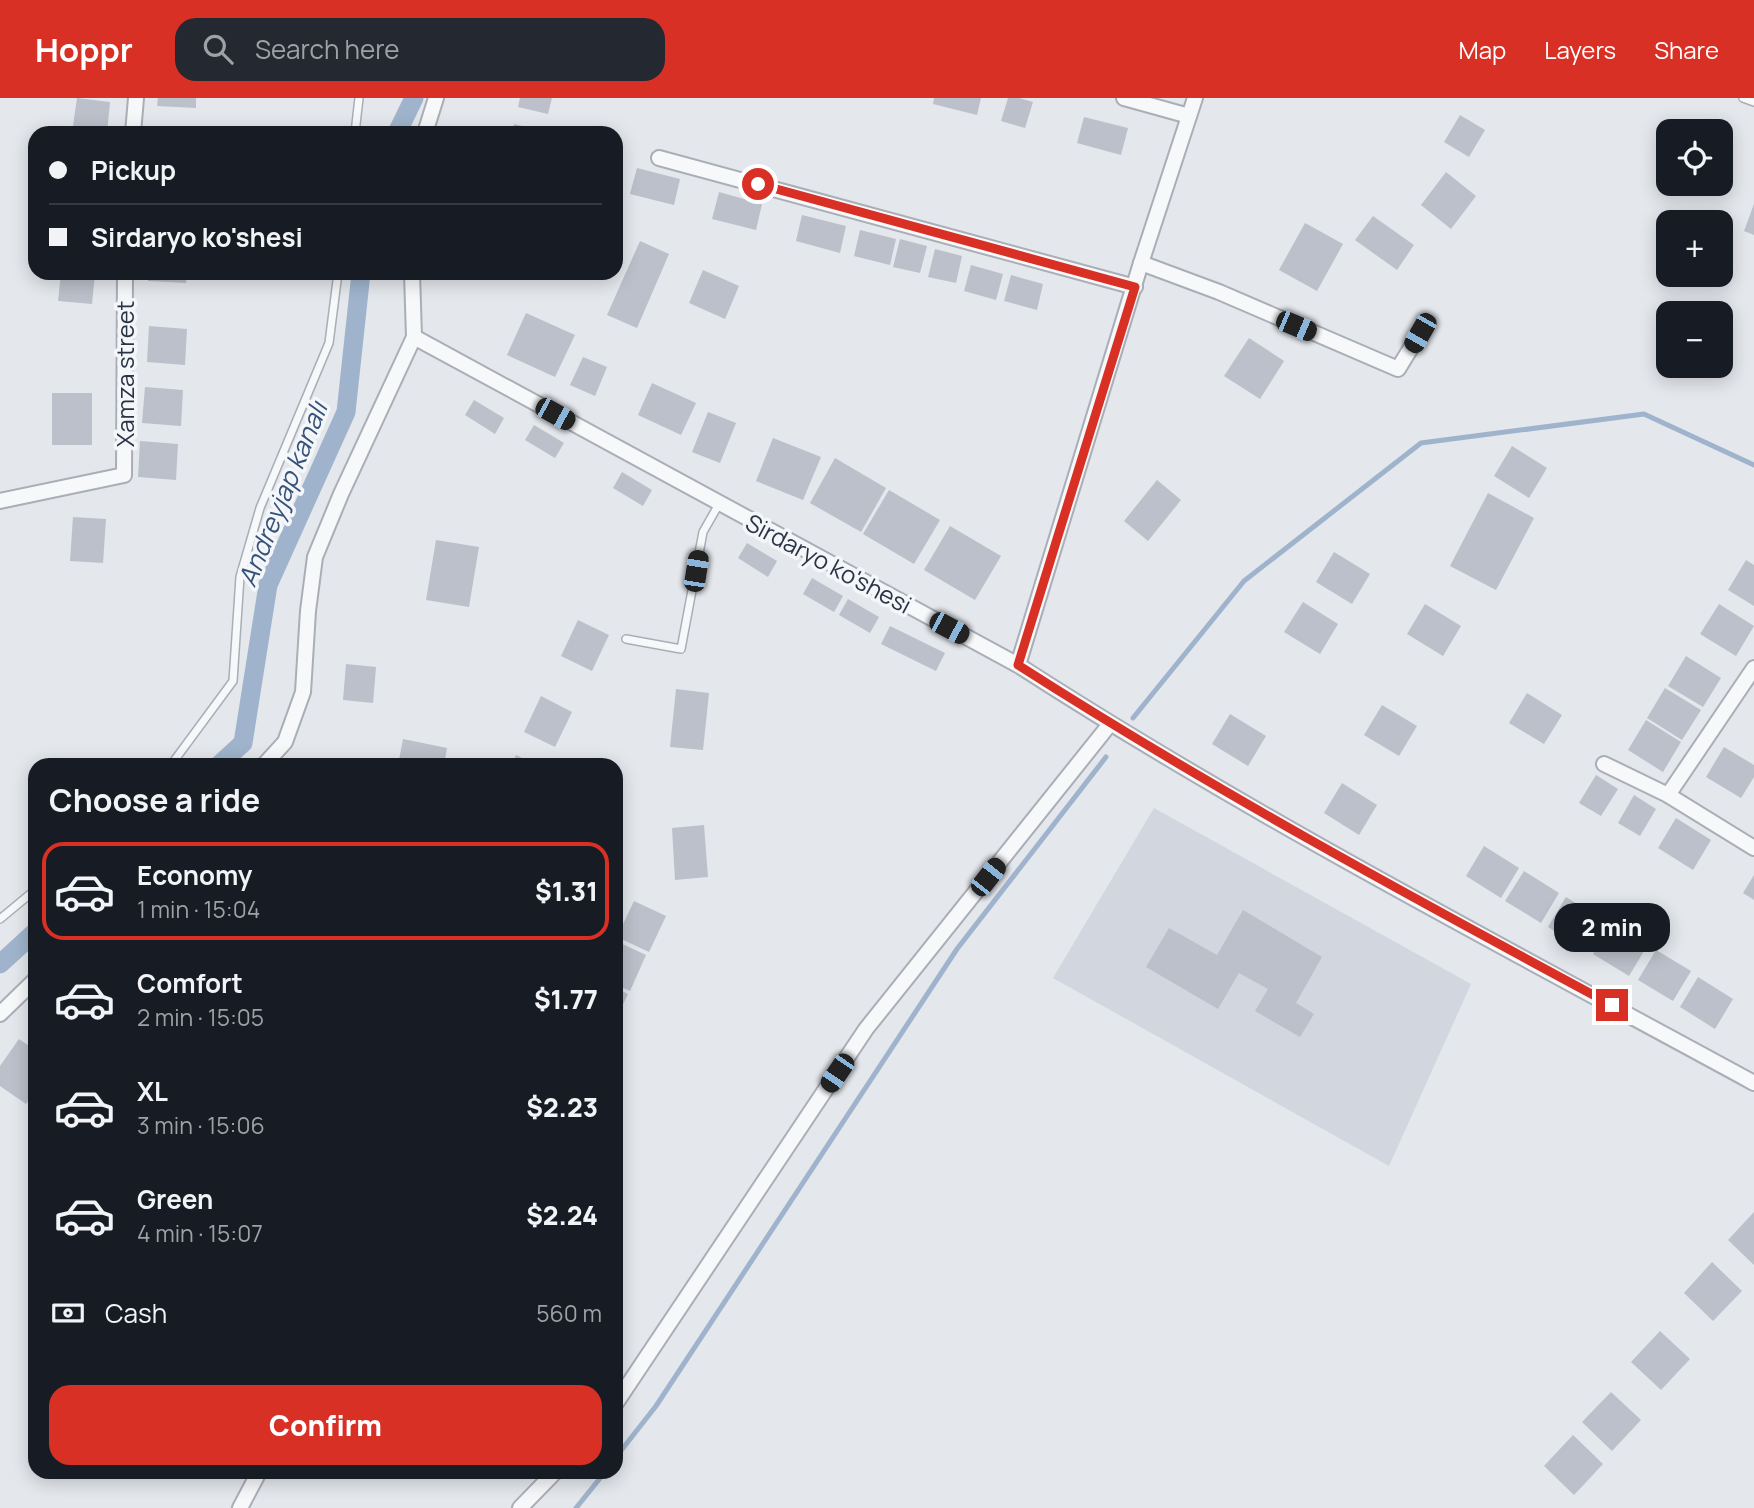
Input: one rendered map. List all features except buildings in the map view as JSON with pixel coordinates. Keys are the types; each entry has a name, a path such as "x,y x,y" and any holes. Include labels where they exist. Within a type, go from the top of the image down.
{"street":[{"path":"134,126 136,98"},
{"path":"427,126 436,98"},
{"path":"1124,98 1189,116"},
{"path":"1018,665 1141,263 1195,98"},
{"path":"659,158 1135,287"},
{"path":"1141,263 1219,292 1398,369 1420,333"},
{"name":"Xamza street","path":"0,501 124,475 125,280"},
{"path":"270,758 285,742 303,692 308,611 315,557 341,494 414,337 412,280"},
{"name":"Sirdaryo ko'shesi","path":"414,337 1018,665 1110,724 1326,850 1754,1083"},
{"path":"1668,795 1754,668"},
{"path":"623,1393 866,1029 1110,724"},
{"path":"1604,764 1668,795 1754,848"},
{"path":"0,1014 28,986"},
{"path":"240,1508 255,1479"},
{"path":"520,1508 548,1479"}],"lane":[{"path":"356,126 359,98"},
{"path":"1743,98 1754,102"},
{"path":"176,758 233,681 240,577 260,508 329,343 337,280"},
{"path":"626,639 681,649 703,532 719,504"},
{"path":"0,919 28,896"}],"shaded area":[{"path":"1154,808 1471,984 1389,1166 1053,978"}],"waterway":[{"name":"Andreyjap kanalı","path":"400,126 414,98"},
{"name":"Andreyjap kanalı","path":"227,758 243,743 268,585 346,412 360,280"},
{"path":"1133,718 1244,581 1421,443 1644,414 1754,465"},
{"path":"623,1448 656,1406 957,949 1106,757"},
{"name":"Andreyjap kanalı","path":"0,964 28,938"},
{"path":"576,1508 599,1479"}],"route":[{"path":"758,184 1135,287 1018,665 1110,724 1326,850 1612,1005"}]}
